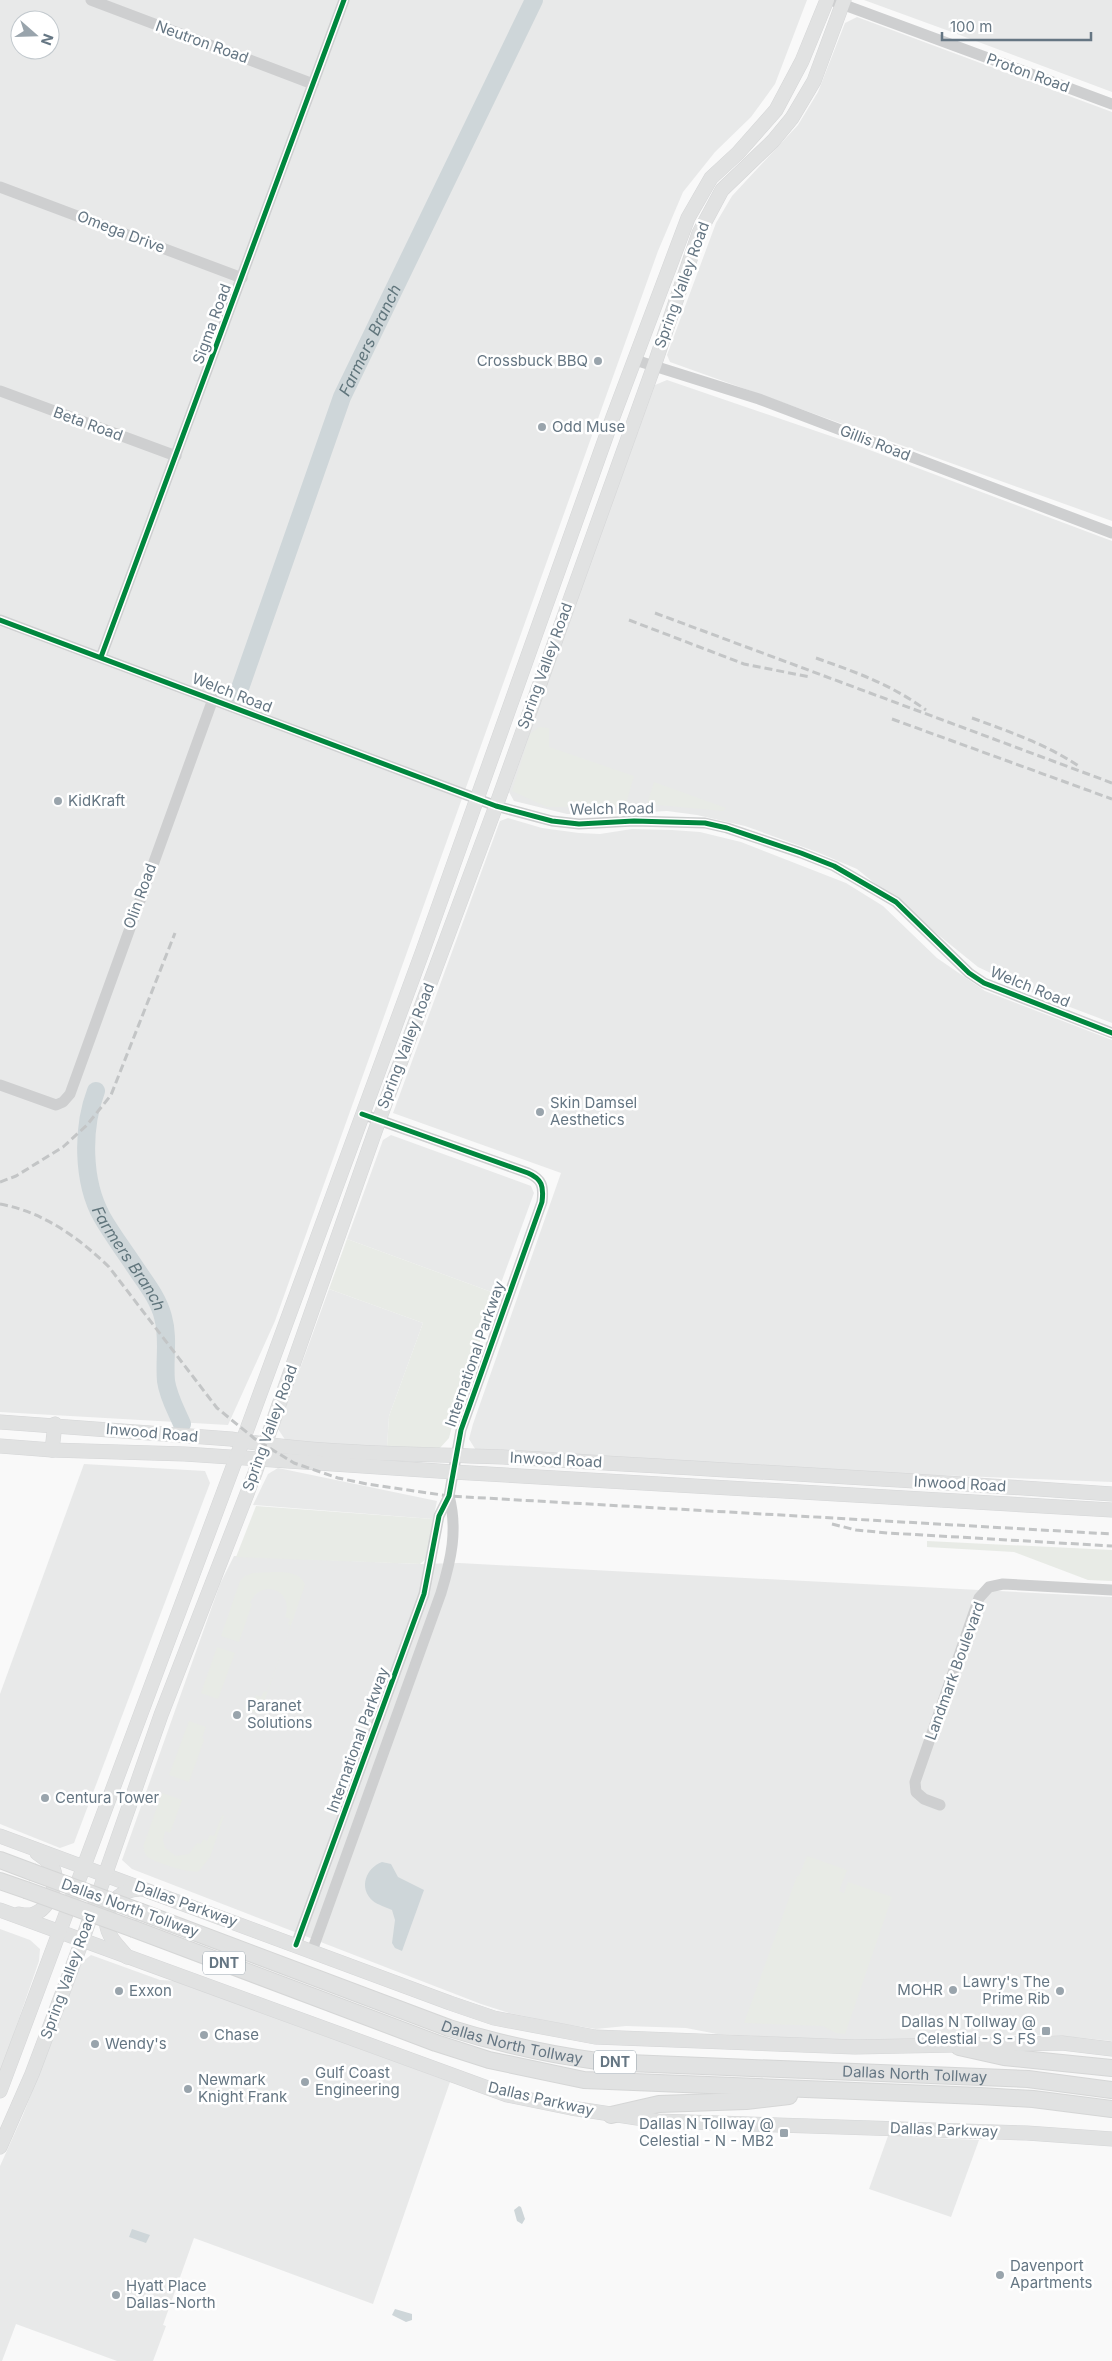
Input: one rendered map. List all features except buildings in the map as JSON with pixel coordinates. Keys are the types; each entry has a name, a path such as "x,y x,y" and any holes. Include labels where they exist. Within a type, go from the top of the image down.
{"highway":[{"name":"Dallas North Tollway","path":"0,1860 449,2028 500,2044 552,2055 604,2062 1028,2078 1112,2090"},
{"name":"Dallas North Tollway","path":"0,1881 436,2043 488,2060 532,2071 584,2080 1033,2099 1112,2109"},
{"path":"960,2047 1004,2057 1112,2068"},
{"path":"610,2115 659,2104 746,2101 839,2090"}],"main road":[{"name":"Spring Valley Road","path":"0,2091 243,1441 577,518 688,218 711,178 738,153 776,110 802,61 827,0"},
{"name":"Spring Valley Road","path":"0,2147 32,2074 82,1941 104,1874 194,1626 265,1445 378,1120 496,806 595,525 654,366 699,233 722,190 773,142 792,118 814,81 839,2"},
{"path":"577,518 595,525"},
{"path":"318,1234 336,1240"},
{"name":"Inwood Road","path":"0,1422 55,1424 243,1441 265,1445 360,1452 457,1454 1112,1494"},
{"path":"52,1450 55,1424"},
{"name":"Inwood Road","path":"0,1446 52,1450 184,1454 453,1472 1112,1510"},
{"path":"694,1486 695,1469"},
{"path":"976,1502 977,1485"},
{"path":"211,1528 214,1538 211,1552 220,1559"},
{"path":"194,1626 204,1579 201,1571 196,1566"},
{"name":"Dallas Parkway","path":"0,1836 494,2018 595,2037 841,2047 960,2047 991,2044 1062,2043 1112,2049"},
{"path":"0,1910 27,1915 34,1914 45,1905 51,1894 55,1877 52,1866 24,1845"},
{"path":"127,1957 110,1934 107,1924 109,1908 115,1898 122,1893 134,1889 145,1889"},
{"name":"Dallas Parkway","path":"0,1910 507,2095 610,2115 657,2121 1027,2133 1112,2139"},
{"path":"9,2070 32,2074"}],"street":[{"name":"Neutron Road","path":"91,0 313,84"},
{"name":"Sigma Road","path":"101,657 344,0"},
{"name":"Proton Road","path":"839,2 1112,104"},
{"name":"Omega Drive","path":"0,187 242,278"},
{"name":"Gillis Road","path":"635,360 760,399 1112,533"},
{"name":"Beta Road","path":"0,391 176,456"},
{"name":"Welch Road","path":"0,620 496,806 552,821 579,824 634,821 705,823 727,828 801,853 834,866 896,902 969,973 984,983 1112,1033"},
{"name":"Olin Road","path":"0,1086 56,1105 63,1102 70,1094 213,699"},
{"name":"International Parkway","path":"296,1945 418,1612 430,1570 439,1516 449,1496 461,1430 542,1202 542,1184 538,1177 362,1114"},
{"name":"International Parkway","path":"312,1951 441,1594 453,1535 454,1517 449,1496"},
{"name":"Landmark Boulevard","path":"940,1805 924,1799 916,1792 915,1782 980,1598 989,1587 1003,1584 1112,1590"}],"shaded area":[{"path":"0,0 807,0 775,84 751,117 715,152 683,192 658,251 275,1321 228,1425 0,1412"},
{"path":"864,0 1112,0 1112,92 949,31"},
{"path":"857,17 1112,112 1112,521 670,362 667,355 716,223 732,196 798,125 818,92 845,23"},
{"path":"667,380 851,443 1112,541 1112,1023 1033,993 978,967 857,869 817,852 745,826 697,815 667,811 567,814 514,801 509,792 655,385"},
{"path":"539,727 549,728 549,747 634,776 625,807 547,807 512,791 530,734"},
{"path":"654,782 726,808 723,811 647,804"},
{"path":"508,818 542,828 579,833 600,834 632,829 672,830 700,832 741,842 846,883 883,906 937,958 985,991 1112,1040 1112,1482 681,1465 477,1452 469,1439 473,1424 561,1173 393,1113 500,821"},
{"path":"391,1135 531,1186 534,1193 497,1294 347,1239 383,1140"},
{"path":"347,1239 497,1294 459,1399 449,1438 439,1449 387,1447 389,1416 423,1323 329,1289"},
{"path":"329,1289 423,1323 389,1416 387,1447 286,1441 278,1429"},
{"path":"84,1464 205,1471 210,1483 74,1843 60,1848 0,1824 0,1694"},
{"path":"278,1468 437,1501 433,1519 253,1505 268,1474"},
{"path":"256,1506 433,1519 426,1559 420,1564 236,1557"},
{"path":"927,1541 1112,1550 1112,1581 1088,1580 1014,1552 927,1547"},
{"path":"234,1556 420,1564 459,1563 1112,1597 1112,2041 1064,2036 1021,2035 887,2041 843,2040 717,2034 686,2028 626,2026 596,2029 564,2024 509,2013 481,2004 132,1869 122,1860 220,1584"},
{"path":"283,1572 302,1579 305,1585 291,1626 288,1624 290,1619 285,1617 287,1608 281,1594 275,1590 262,1590 255,1595 250,1603 252,1604 239,1642 221,1636 240,1581 245,1576 253,1573"},
{"path":"284,1646 260,1714 244,1709 247,1699 254,1701 256,1695 261,1697 264,1691 267,1692"},
{"path":"217,1647 235,1653 218,1699 201,1693"},
{"path":"189,1721 206,1727 202,1738 204,1740 189,1782 169,1775"},
{"path":"162,1793 182,1800 170,1833 165,1831 163,1840 165,1848 176,1856 189,1854 197,1843 201,1844 203,1839 207,1841 210,1835 214,1836 222,1815 224,1816 210,1857 199,1871 182,1870 166,1865 149,1858 145,1853 144,1844"},
{"path":"807,1856 847,1870 839,1891 844,1893 848,1882 892,1897 845,2034 836,2033 823,2026 744,2023 797,1876 799,1876"},
{"path":"382,1862 391,1864 398,1877 424,1890 402,1951 395,1948 392,1943 395,1920 392,1910 373,1901 368,1896 366,1890 365,1885 368,1874 376,1865"},
{"path":"0,1929 30,1940 40,1949 39,1961 0,2073"},
{"path":"91,1955 160,1980 177,1981 450,2082 373,2304 194,2238 163,2325 166,2326 153,2361 117,2361 16,2324 2,2361 0,2361 0,2166 23,2115 82,1962"},
{"path":"888,2136 979,2140 951,2217 869,2189"},
{"path":"519,2206 525,2219 522,2224 517,2221 514,2210"},
{"path":"132,2229 150,2235 146,2243 129,2237"},
{"path":"395,2309 412,2314 412,2320 406,2322 392,2315"}],"waterway":[{"name":"Farmers Branch","path":"238,694 342,397 534,0"},
{"name":"Farmers Branch","path":"96,1091 91,1106 86,1138 88,1171 95,1203 113,1235 150,1289 161,1310 166,1333 167,1387 182,1424"}],"railway":[{"path":"655,613 1112,783"},
{"path":"629,620 744,664 810,677"},
{"path":"816,658 886,686 926,710"},
{"path":"972,718 1041,745 1080,767"},
{"path":"892,719 1112,799"},
{"path":"0,1182 16,1176 63,1147 87,1125 111,1095 175,933"},
{"path":"0,1204 31,1213 59,1227 109,1267 217,1408 255,1439 294,1463 338,1478 449,1496 1112,1534"},
{"path":"832,1524 856,1530 888,1533 1112,1546"}],"cycle path":[{"path":"101,657 344,0"},
{"path":"0,620 496,806 552,821 579,824 634,821 705,823 727,828 801,853 834,866 896,902 969,973 984,983 1112,1033"},
{"path":"296,1945 424,1594 439,1516 449,1496 461,1430 543,1196 541,1184 528,1173 362,1114"}],"place":[{"name":"Crossbuck BBQ","path":"598,361"},
{"name":"Odd Muse","path":"542,427"},
{"name":"KidKraft","path":"58,801"},
{"name":"Skin Damsel Aesthetics","path":"540,1112"},
{"name":"Paranet Solutions","path":"237,1715"},
{"name":"Centura Tower","path":"45,1798"},
{"name":"MOHR","path":"953,1990"},
{"name":"Exxon","path":"119,1991"},
{"name":"Lawry's The Prime Rib","path":"1060,1991"},
{"name":"Dallas N Tollway @ Celestial - S - FS","path":"1046,2031"},
{"name":"Chase","path":"204,2035"},
{"name":"Wendy's","path":"95,2044"},
{"name":"Gulf Coast Engineering","path":"305,2082"},
{"name":"Newmark Knight Frank","path":"188,2089"},
{"name":"Dallas N Tollway @ Celestial - N - MB2","path":"784,2133"},
{"name":"Davenport Apartments","path":"1000,2275"},
{"name":"Hyatt Place Dallas-North","path":"116,2295"}]}
